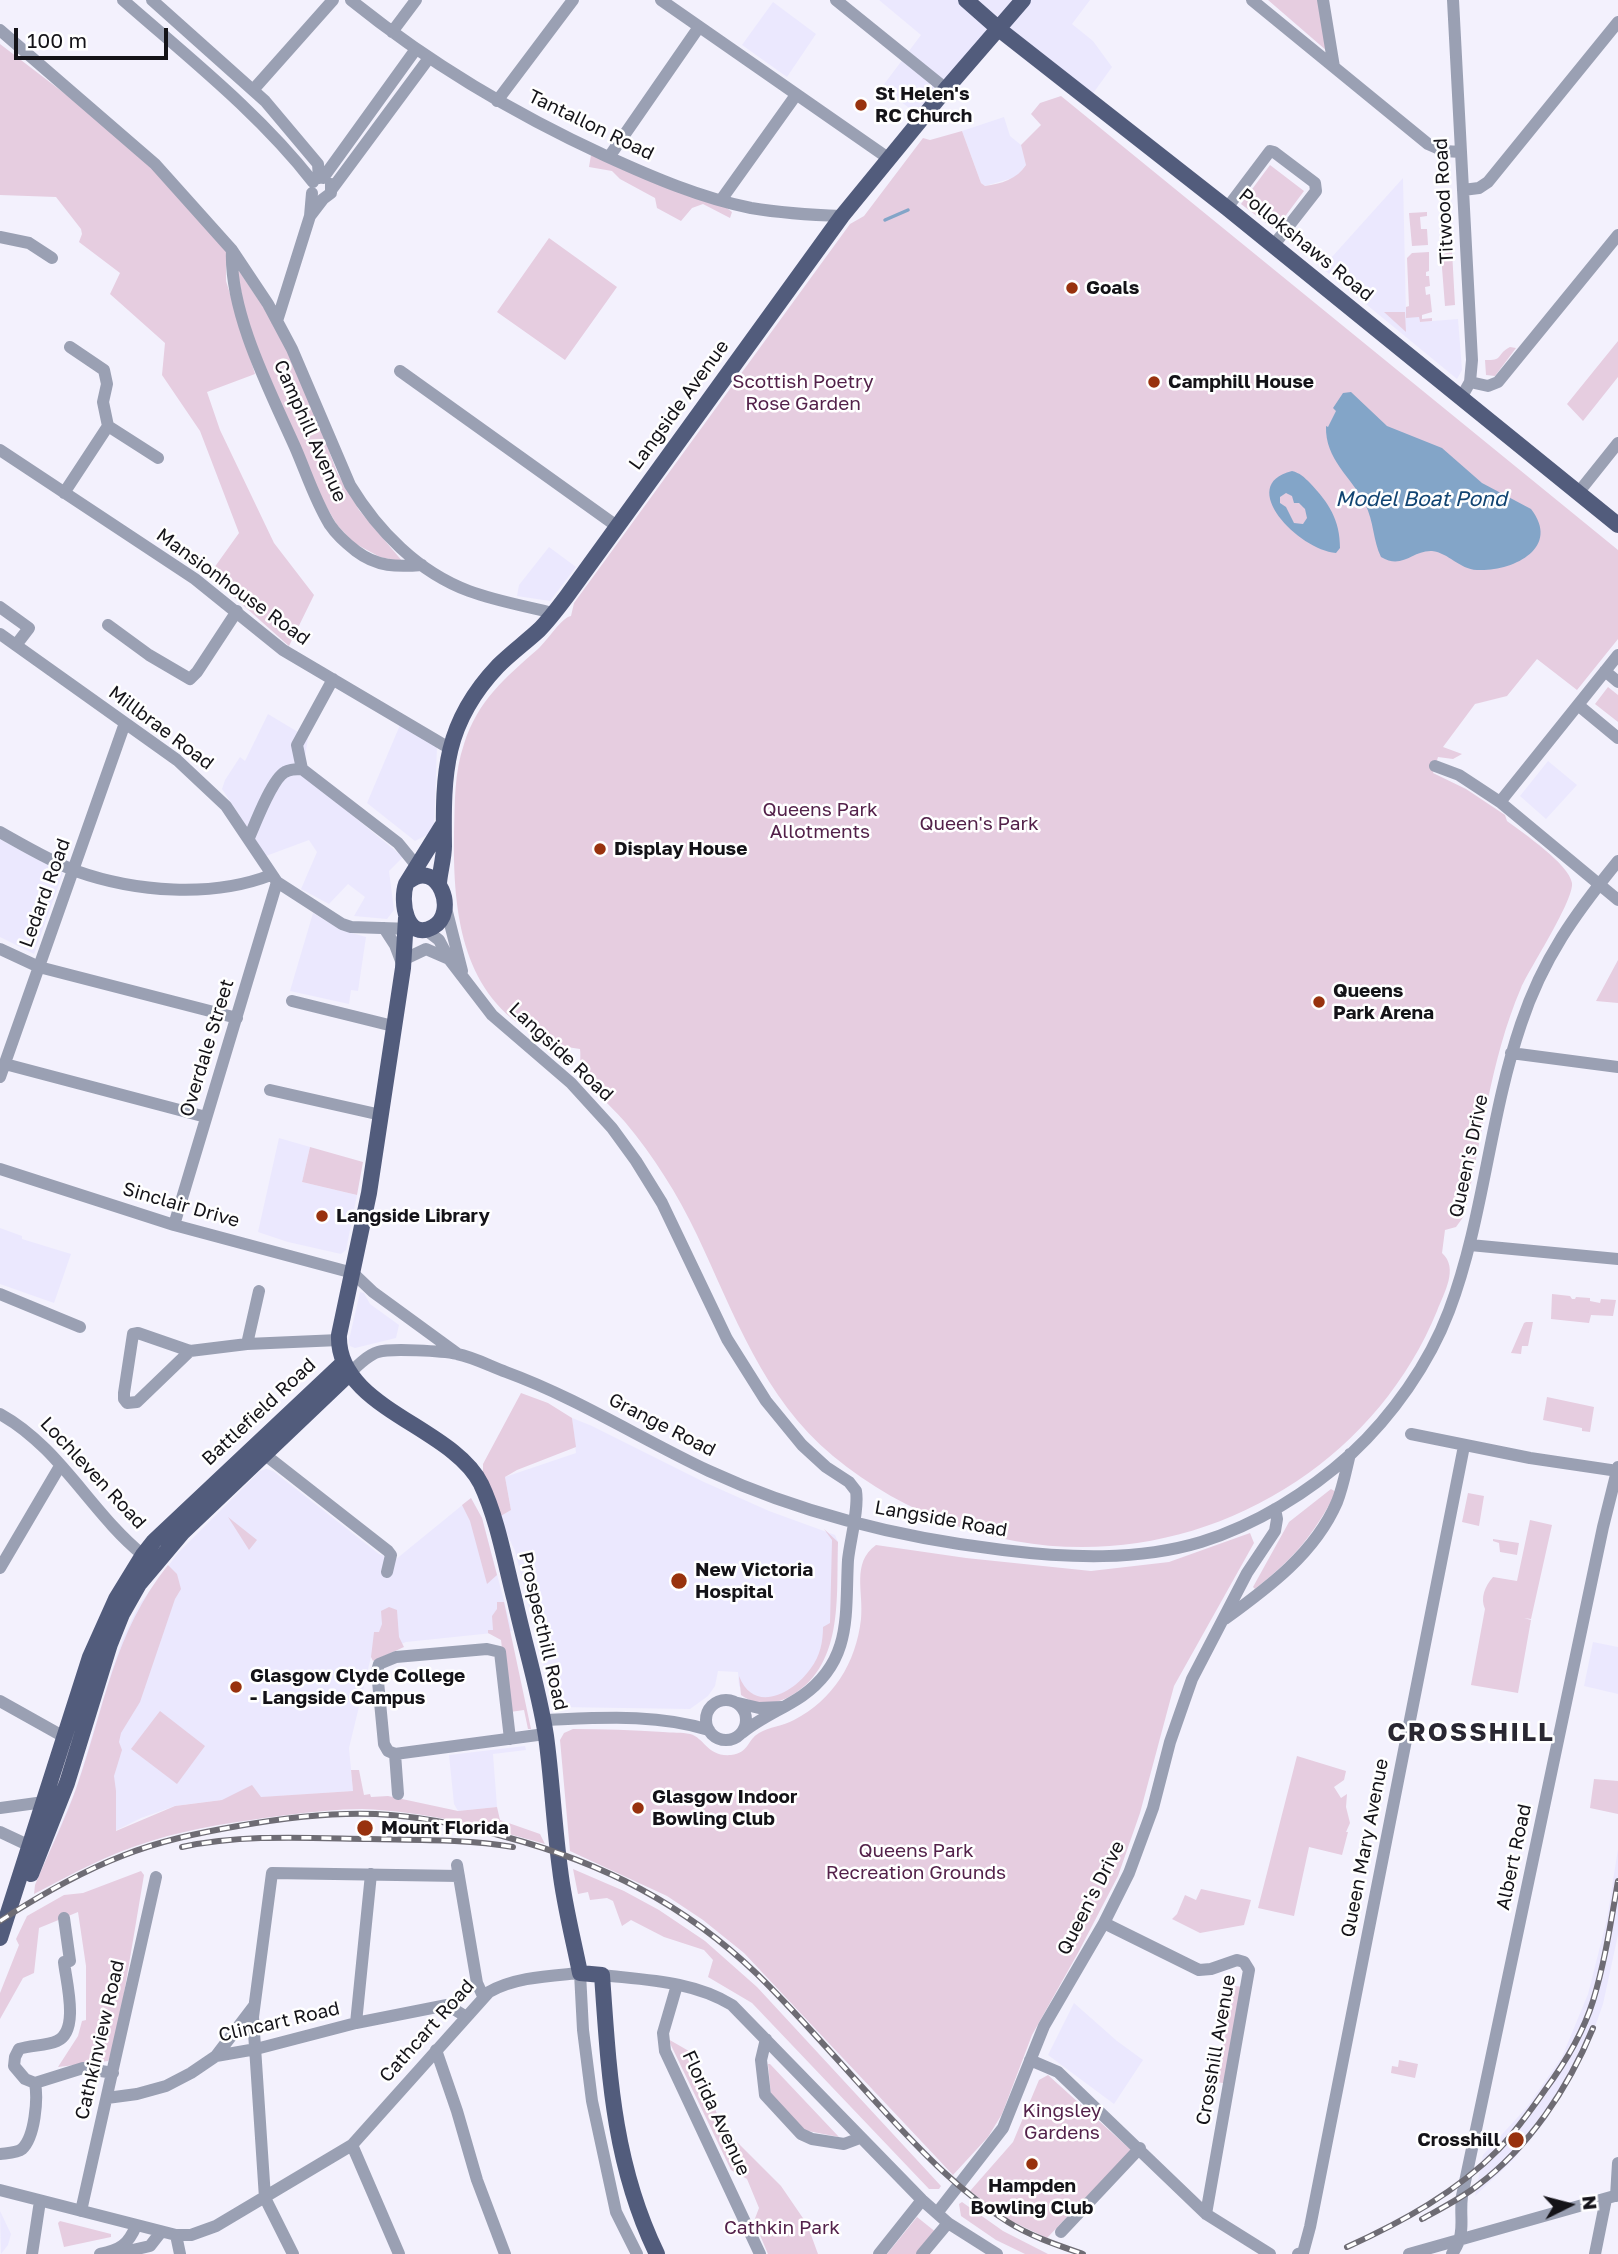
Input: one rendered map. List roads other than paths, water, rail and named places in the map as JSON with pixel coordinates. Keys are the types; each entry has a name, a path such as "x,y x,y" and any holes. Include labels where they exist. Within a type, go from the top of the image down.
{"main road":[{"name":"Pollokshaws Road","path":"966,0 1618,525"},
{"name":"Langside Avenue","path":"416,927 404,895 409,881 427,875 444,849 444,772 449,748 467,710 490,676 553,613 842,216 1023,0"},
{"name":"Langside Avenue","path":"427,875 431,846 442,825"},
{"path":"416,927 434,927 441,919 444,901 427,875"},
{"name":"Battlefield Road","path":"0,1946 36,1848 44,1801 72,1740 122,1614 149,1559 182,1533 259,1449 347,1367 339,1340 369,1193 393,1026 405,963 416,927"},
{"name":"Prospecthill Road","path":"347,1367 376,1400 450,1448 476,1475 495,1525 544,1727 560,1872 580,1973"},
{"name":"Battlefield Road","path":"0,1938 36,1848 55,1815 72,1740"},
{"path":"44,1801 55,1815"},
{"name":"Cathcart Road","path":"580,1973 602,1975"},
{"path":"602,1975 610,2085 624,2168 640,2219 657,2254"}],"street":[{"path":"123,0 241,104 320,187"},
{"path":"152,0 253,90 290,128 318,164 320,187"},
{"path":"253,90 333,0"},
{"name":"Tantallon Road","path":"351,0 416,50 497,101 610,158 672,184 721,200 769,211 842,216"},
{"path":"393,32 416,0"},
{"path":"497,101 573,0"},
{"path":"661,0 888,158"},
{"path":"836,0 946,89"},
{"path":"1252,0 1429,144 1444,151 1461,152"},
{"path":"1323,0 1334,67"},
{"name":"Titwood Road","path":"1453,0 1472,359 1470,382 1461,398"},
{"path":"1463,190 1483,186 1495,174 1618,22"},
{"path":"610,158 699,27"},
{"name":"Camphill Avenue","path":"0,30 155,164 232,250 278,321 303,371 350,485 376,523 399,547 422,565 468,591 553,613"},
{"path":"278,321 320,187 416,50"},
{"path":"320,187 429,58"},
{"path":"721,200 796,95"},
{"path":"1227,208 1271,151 1315,183 1316,191 1273,246"},
{"path":"1470,382 1488,386 1498,383 1618,235"},
{"path":"0,237 22,240 52,258"},
{"name":"Camphill Avenue","path":"232,250 233,282 247,332 280,415 331,526 354,550 372,561 396,568 422,565"},
{"path":"64,493 108,426 103,402 107,384 104,370 70,347"},
{"path":"400,371 618,527"},
{"path":"108,426 158,458"},
{"path":"1578,493 1618,443"},
{"name":"Mansionhouse Road","path":"0,450 195,579 284,650 449,748"},
{"path":"0,607 29,628 16,645"},
{"path":"108,625 190,679 237,611"},
{"name":"Millbrae Road","path":"0,634 177,760 226,806 274,879 342,924 384,928 416,927"},
{"path":"1500,802 1618,655"},
{"path":"1605,671 1618,682"},
{"path":"302,769 297,745 333,679"},
{"path":"1578,705 1618,738"},
{"name":"Ledard Road","path":"0,1077 125,723"},
{"path":"1435,766 1459,775 1500,802 1618,900"},
{"path":"249,838 282,773 302,769 398,843 427,875"},
{"path":"226,806 242,815 259,814"},
{"path":"0,832 74,870 133,885 175,888 274,879"},
{"path":"398,843 418,848 431,846"},
{"name":"Queen's Drive","path":"1350,1454 1395,1404 1428,1354 1449,1311 1470,1245 1511,1054 1524,1013 1563,932 1618,861"},
{"name":"Overdale Street","path":"174,1225 237,1018 274,879"},
{"name":"Langside Road","path":"444,901 463,975"},
{"name":"Langside Road","path":"416,927 439,940 449,959 492,1015 587,1098 636,1161 678,1235 727,1339 759,1392 802,1445 826,1467 853,1486 857,1497 853,1523 946,1543 1034,1554 1060,1557 1129,1555 1201,1542 1275,1509 1302,1492 1350,1454"},
{"path":"384,928 405,963 426,949 449,959"},
{"path":"0,949 39,967 237,1018"},
{"path":"292,1002 393,1026"},
{"path":"1511,1054 1618,1067"},
{"path":"5,1063 206,1117"},
{"path":"270,1090 381,1115"},
{"name":"Sinclair Drive","path":"0,1169 174,1225 353,1273"},
{"path":"1470,1245 1618,1259"},
{"name":"Grange Road","path":"353,1273 373,1292 458,1354 537,1383 711,1472 754,1490 853,1523"},
{"path":"247,1344 259,1291"},
{"path":"0,1294 80,1326"},
{"path":"190,1351 137,1402 127,1403 124,1399 133,1334 190,1351 247,1344 339,1340"},
{"name":"Grange Road","path":"347,1367 377,1352 458,1354"},
{"name":"Lochleven Road","path":"0,1414 19,1424 149,1559"},
{"path":"1411,1434 1530,1458 1618,1469"},
{"name":"Queen Mary Avenue","path":"1298,2254 1303,2253 1310,2227 1464,1446"},
{"path":"259,1449 388,1551 391,1555 387,1572"},
{"path":"1220,1623 1275,1581 1311,1544 1335,1505 1350,1454"},
{"path":"2,1561 60,1466"},
{"name":"Albert Road","path":"1452,2254 1460,2241 1463,2223 1461,2200 1467,2170 1600,1540 1618,1469"},
{"name":"Queen's Drive","path":"937,2213 1003,2129 1055,2006 1104,1923 1129,1873 1142,1840 1192,1679 1247,1573 1275,1531 1275,1509"},
{"path":"742,1732 801,1696 815,1685 831,1666 842,1644 847,1618 848,1559 853,1523"},
{"path":"510,1739 499,1652 486,1649 396,1657 379,1664 377,1671 384,1744 388,1751 394,1754 510,1739 544,1727 590,1718 674,1720 709,1730"},
{"path":"674,1720 708,1711 718,1702 731,1700 759,1708 783,1707"},
{"path":"0,1701 72,1740"},
{"path":"708,1711 706,1724 718,1739 737,1737 746,1727 745,1713 737,1703"},
{"path":"394,1754 398,1794"},
{"path":"0,1808 44,1801"},
{"path":"0,1832 36,1848"},
{"path":"293,2254 265,2198 253,2017 272,1873 458,1871 477,1983 483,1996"},
{"path":"356,2023 371,1874"},
{"name":"Cathkinview Road","path":"81,2211 156,1877"},
{"path":"0,2154 19,2151 24,2147 37,2102 34,2083 18,2073 14,2066 19,2049 58,2041 69,2028 71,2015 64,1962 70,1961 64,1918"},
{"name":"Crosshill Avenue","path":"1104,1923 1199,1970 1211,1969 1237,1959 1244,1962 1250,1970 1206,2214"},
{"path":"580,1973 583,2030 592,2101 616,2212 637,2254"},
{"name":"Cathcart Road","path":"0,2190 176,2235 191,2235 216,2226 352,2145 483,1996 498,1986 541,1977 580,1973"},
{"name":"Cathcart Road","path":"602,1975 677,1984 706,1991 732,2005 922,2200 948,2223 997,2254"},
{"name":"Florida Avenue","path":"677,1984 663,2033 665,2051 760,2254"},
{"path":"216,2056 254,2005"},
{"name":"Clincart Road","path":"107,2098 166,2086 216,2056 256,2049 356,2023 447,2005 466,2015"},
{"path":"766,2039 761,2060 765,2095 801,2134 812,2140 844,2144 860,2138"},
{"path":"436,2050 477,2180 505,2254"},
{"path":"1030,2060 1058,2072 1206,2214 1270,2254"},
{"path":"34,2083 83,2068 113,2073"},
{"path":"352,2145 399,2254"},
{"path":"1061,2232 1140,2148"},
{"path":"1594,2254 1613,2197 1618,2163"},
{"path":"1409,2254 1613,2197"},
{"path":"879,2254 922,2200"},
{"path":"32,2254 40,2201"},
{"path":"922,2254 948,2223"},
{"path":"100,2254 120,2249 129,2241 136,2226"},
{"path":"120,2249 128,2252 150,2246 160,2232"},
{"path":"176,2235 180,2254"}],"water":[{"name":"Model Boat Pond","path":"1351,392 1387,426 1442,448 1482,483 1531,509 1539,523 1540,536 1537,546 1517,562 1490,570 1471,569 1432,551 1419,553 1402,561 1381,557 1365,504 1334,458 1327,438 1326,426 1328,427 1336,411 1333,408 1343,393"},
{"path":"1292,471 1297,473 1323,498 1336,520 1340,548 1336,553 1306,541 1279,516 1271,502 1270,489 1276,478","holes":["1286,493 1292,496 1294,503 1299,503 1305,509 1307,518 1303,524 1294,523 1286,507 1280,503 1280,497"]}],"waterway":[{"path":"885,220 908,210"}],"railway":[{"path":"0,1921 74,1877 136,1851 193,1835 272,1820 341,1814 392,1815 458,1825 542,1847 609,1873 701,1927 774,1991 900,2128 958,2185 1016,2227 1083,2254"},
{"path":"182,1847 251,1838 441,1840 513,1847"},
{"path":"1347,2247 1408,2216 1465,2179 1499,2149 1529,2113 1566,2058 1589,2013 1604,1956 1618,1881"},
{"path":"1422,2219 1470,2191 1514,2153 1559,2095 1593,2028"}],"place":[{"name":"St Helen's RC Church","path":"861,105"},
{"name":"Goals","path":"1072,288"},
{"name":"Camphill House","path":"1154,382"},
{"name":"Display House","path":"600,849"},
{"name":"Queens Park Arena","path":"1319,1002"},
{"name":"Langside Library","path":"322,1216"},
{"name":"New Victoria Hospital","path":"679,1581"},
{"name":"Glasgow Clyde College - Langside Campus","path":"236,1687"},
{"name":"Glasgow Indoor Bowling Club","path":"638,1808"},
{"name":"Mount Florida","path":"365,1828"},
{"name":"Crosshill","path":"1516,2140"},
{"name":"Hampden Bowling Club","path":"1032,2164"}],"district":[{"name":"CROSSHILL","path":"1471,1733"}],"park label":[{"name":"Scottish Poetry Rose Garden","path":"803,393"},
{"name":"Queens Park Allotments","path":"820,821"},
{"name":"Queen's Park","path":"979,824"},
{"name":"Queens Park Recreation Grounds","path":"916,1862"},
{"name":"Kingsley Gardens","path":"1062,2122"},
{"name":"Cathkin Park","path":"782,2228"}]}
